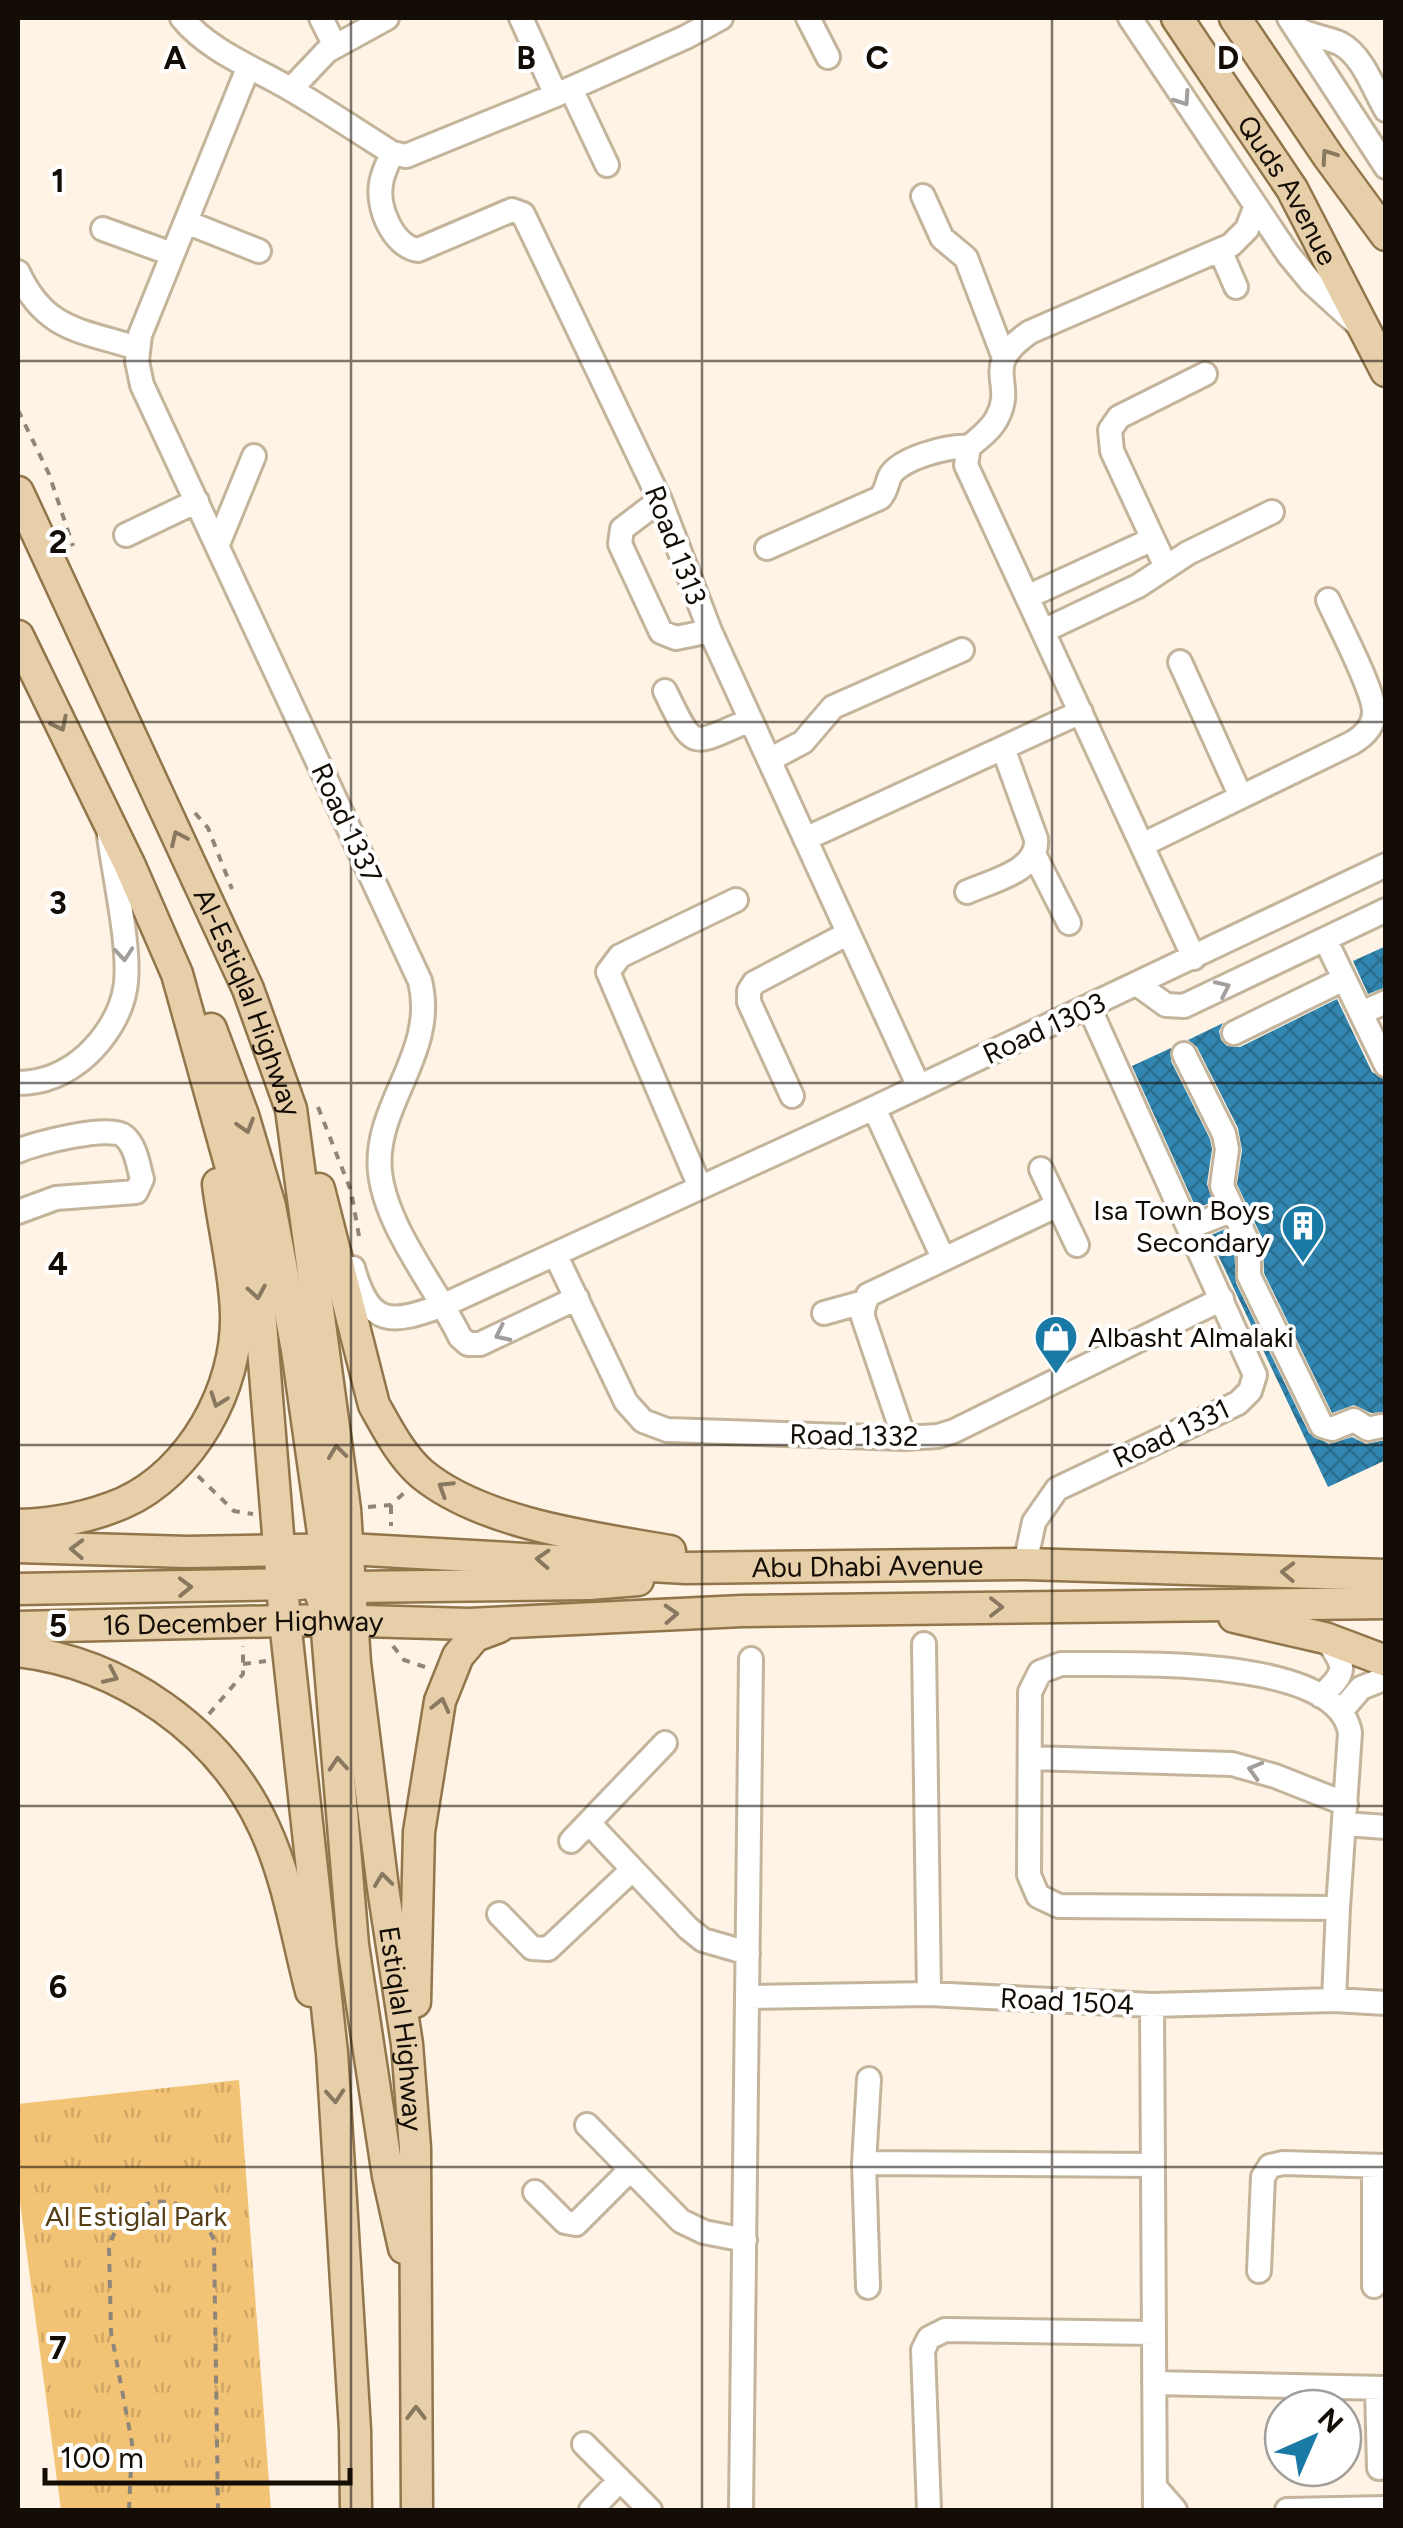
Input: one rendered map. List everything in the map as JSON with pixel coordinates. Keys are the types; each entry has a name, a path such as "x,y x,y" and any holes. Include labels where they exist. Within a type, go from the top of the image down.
{"main road":[{"name":"Quds Avenue","path":"1178,18 1292,190 1386,371"},
{"name":"Quds Avenue","path":"1235,18 1386,235"},
{"name":"Al-Estiqlal Highway","path":"18,492 248,989 291,1109 335,1586"},
{"name":"Al-Estiqlal Highway","path":"18,636 178,974 240,1200 260,1312 280,1551"},
{"path":"178,974 206,1017 243,1115 270,1206 297,1350 335,1586 353,1945 388,2176 417,2310"},
{"path":"18,1524 74,1519 124,1502 154,1482 180,1458 211,1417 224,1385 235,1338 236,1312 202,1062"},
{"path":"291,1109 306,1136 374,1405 390,1433 422,1473 461,1498 552,1528 776,1568"},
{"name":"16 December Highway","path":"18,1548 280,1551 335,1586 469,1624"},
{"path":"280,1551 332,2053 356,2430 356,2510"},
{"name":"Abu Dhabi Avenue","path":"335,1586 686,1568 1025,1564 1385,1575"},
{"path":"18,1589 335,1586"},
{"path":"285,1621 335,1586"},
{"name":"Estiqlal Highway","path":"335,1586 355,1663 407,2044 415,2148 417,2510"},
{"name":"Abu Dhabi Avenue","path":"469,1624 742,1611 1386,1603"},
{"path":"1192,1607 1325,1638 1386,1661"},
{"name":"16 December Highway","path":"18,1627 285,1621"},
{"path":"407,2044 417,1991 415,1910 419,1832 440,1701 458,1656 475,1636 488,1629 525,1622"},
{"path":"18,1651 82,1663 128,1684 172,1714 214,1752 248,1796 265,1828 332,2053"}],"street":[{"path":"182,18 199,36 248,68 392,153 412,155 564,92 682,27 721,18"},
{"path":"321,18 335,46"},
{"path":"291,90 321,56 386,18"},
{"path":"521,18 608,165"},
{"path":"808,18 828,57"},
{"path":"1130,18 1255,208 1312,282 1365,330"},
{"path":"1293,23 1315,38 1336,42 1350,51 1386,110"},
{"path":"1293,23 1386,166"},
{"path":"18,272 34,304 52,319 138,348 248,68"},
{"name":"Road 1313","path":"392,153 381,183 383,210 397,238 408,248 418,250 512,210 524,214 660,500 710,632 919,1087"},
{"path":"923,196 942,238 966,258 1003,355 1001,410 996,421 968,448 966,466 1194,958"},
{"path":"1003,355 1030,332 1220,250 1247,229 1255,208"},
{"path":"186,222 259,251"},
{"path":"103,229 172,254"},
{"path":"1220,250 1236,286"},
{"name":"Road 1337","path":"138,348 142,385 420,981 424,1006 422,1032 385,1132 380,1170 385,1196 460,1337 474,1346 576,1298"},
{"path":"1166,568 1112,451 1110,430 1119,417 1205,374"},
{"path":"767,548 880,498 892,472 900,466 942,448 968,448"},
{"path":"218,544 254,456"},
{"path":"660,500 622,529 620,544 661,632 676,638 710,632"},
{"path":"126,535 197,501"},
{"path":"1043,631 1138,586 1200,547 1272,512"},
{"path":"1028,596 1153,539"},
{"path":"1142,845 1361,738 1368,731 1376,689 1328,600"},
{"path":"769,760 803,742 833,707 962,650"},
{"path":"1180,662 1241,797"},
{"path":"665,691 686,733 697,741 750,720"},
{"path":"805,839 1081,712"},
{"path":"1003,748 1036,839 1035,856 1069,923"},
{"path":"18,1082 51,1078 73,1067 107,1032 126,988 108,823"},
{"path":"967,892 1027,865 1035,856"},
{"name":"Road 1303","path":"313,1165 340,1218 360,1291 368,1306 381,1315 404,1317 444,1305 556,1256 1386,866"},
{"path":"700,1188 608,972 620,956 736,900"},
{"path":"1137,984 1166,1005 1184,1006 1386,910"},
{"path":"792,1096 749,1002 749,991 754,983 847,934"},
{"path":"1326,939 1386,1065"},
{"path":"1234,1033 1344,979"},
{"path":"1361,1013 1386,1002"},
{"name":"Road 1331","path":"1025,1564 1034,1522 1056,1489 1238,1403 1250,1391 1254,1367 1089,1008"},
{"path":"1184,1054 1224,1134 1222,1178 1248,1245 1249,1276 1322,1426 1332,1429 1354,1420 1368,1429 1380,1426"},
{"path":"874,1108 943,1258"},
{"path":"18,1151 43,1142 114,1130 134,1149 142,1179 136,1192 56,1198 18,1212"},
{"path":"1041,1170 1077,1244"},
{"path":"824,1313 864,1302 874,1291 1058,1205"},
{"path":"1190,1228 1233,1210"},
{"name":"Road 1332","path":"556,1256 626,1402 654,1427 667,1430 904,1438 954,1431 1222,1299"},
{"path":"864,1302 864,1317 904,1438"},
{"path":"1320,1696 1337,1681 1342,1668 1325,1638"},
{"path":"924,1644 928,1994"},
{"path":"741,2510 751,1659"},
{"path":"1334,2000 1350,1733 1341,1711 1289,1682 1235,1669 1180,1665 1050,1666 1040,1672 1030,1692 1029,1875 1032,1887 1048,1903 1338,1908"},
{"path":"1341,1711 1361,1688 1386,1678"},
{"path":"571,1841 665,1743"},
{"path":"1030,1758 1232,1764 1264,1772 1345,1814 1386,1827"},
{"path":"588,1823 704,1940 748,1953"},
{"path":"498,1914 532,1948 548,1950 632,1870"},
{"name":"Road 1504","path":"748,1997 928,1994 1152,2005 1386,2002"},
{"path":"1152,2005 1155,2510"},
{"path":"868,2079 864,2163 868,2287"},
{"path":"587,2126 681,2221 704,2232 744,2240"},
{"path":"864,2163 1153,2165"},
{"path":"1259,2271 1262,2177 1270,2166 1380,2166 1374,2286"},
{"path":"535,2192 565,2222 576,2224 630,2170"},
{"path":"929,2510 923,2350 929,2338 944,2330 1154,2333"},
{"path":"1154,2383 1381,2388 1379,2468"},
{"path":"584,2444 650,2510"},
{"path":"591,2510 620,2480"},
{"path":"1155,2486 1175,2510"},
{"path":"1287,2510 1386,2508"}],"path":[{"path":"129,2510 132,2442 111,2332 109,2249 111,2237 124,2216 157,2201 192,2210 214,2240 218,2510"}],"green space":[{"name":"Al Estiglal Park","path":"239,2080 271,2510 61,2510 18,2187 18,2104"}],"building":[{"path":"1386,946 1386,987 1368,994 1353,961"},
{"path":"1337,999 1372,1072 1386,1080 1386,1412 1371,1413 1354,1405 1332,1413 1264,1273 1263,1240 1237,1184 1242,1150 1238,1128 1197,1047 1188,1040 1223,1023 1219,1031 1221,1040 1227,1046 1240,1047"},
{"path":"1171,1048 1171,1061 1212,1149 1207,1184 1213,1202 1196,1208 1132,1066"},
{"path":"1225,1229 1234,1248 1236,1283 1309,1433 1329,1444 1352,1437 1366,1444 1386,1440 1386,1460 1328,1487 1209,1236"}],"place":[{"name":"Isa Town Boys Secondary","path":"1303,1264"},
{"name":"Albasht Almalaki","path":"1056,1375"}]}
